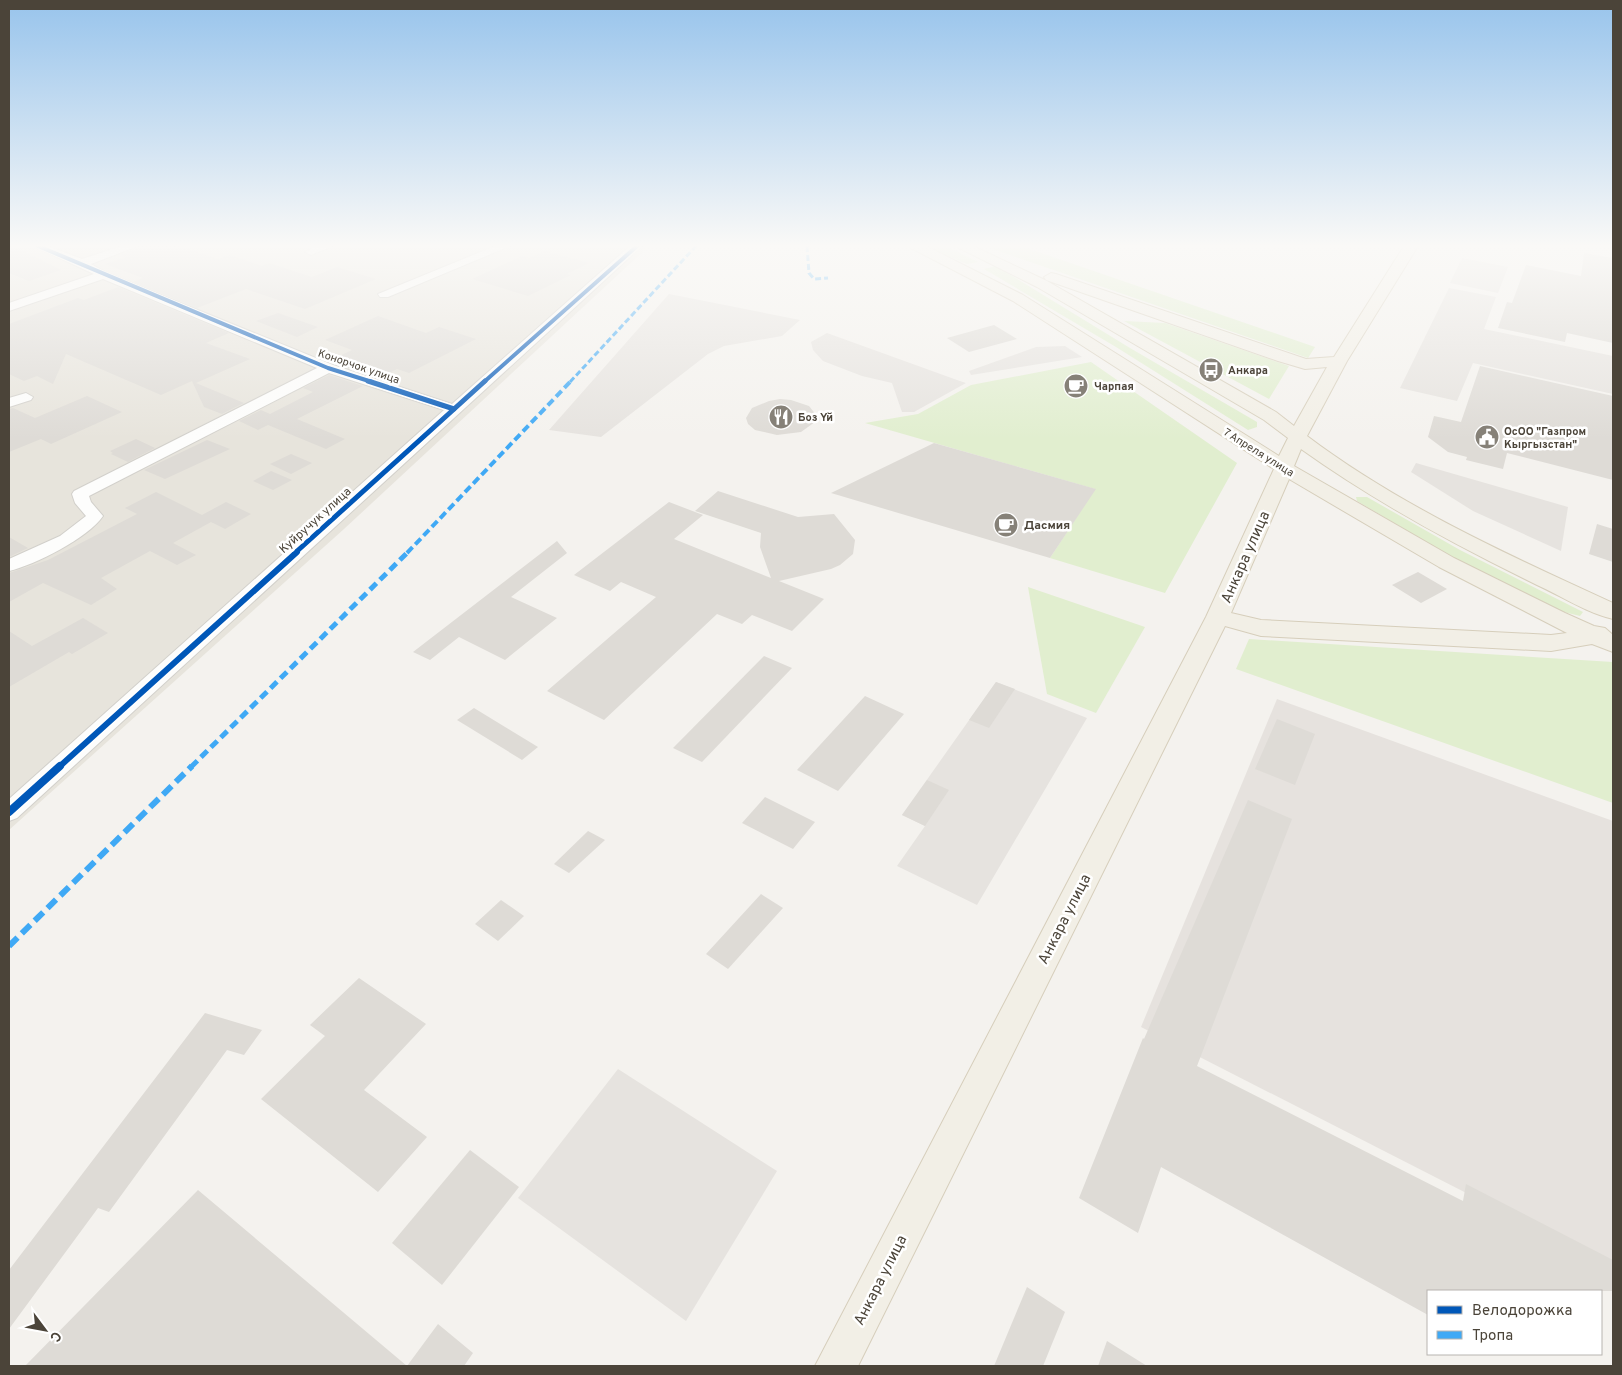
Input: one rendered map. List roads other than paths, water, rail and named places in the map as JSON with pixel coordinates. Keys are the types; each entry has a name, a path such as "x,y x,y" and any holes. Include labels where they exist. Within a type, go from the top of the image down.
{"main road":[{"name":"7 Апреля улица","path":"1037,310 1284,468 1424,551 1530,606 1604,640"},
{"path":"1087,310 1270,416 1298,438 1432,522 1491,554 1613,612"},
{"path":"1147,310 1305,364 1338,361"},
{"name":"Анкара улица","path":"836,1366 1218,617 1298,438 1338,361 1370,310"},
{"path":"1218,617 1261,628 1551,643 1604,640 1613,619"}],"street":[{"name":"Конорчок улица","path":"187,310 328,368 454,409"},
{"name":"Куйручук улица","path":"9,812 563,310"},
{"name":"Конорчок улица","path":"9,566 73,534 88,524 95,516 83,503 80,494 328,368"},
{"path":"9,403 26,397"}],"place":[{"name":"Анкара","path":"1211,370"},
{"name":"Чарпая","path":"1076,386"},
{"name":"Боз Үй","path":"781,417"},
{"name":"ОсОО \"Газпром Кыргызстан\"","path":"1487,437"},
{"name":"Дасмия","path":"1006,525"}]}
